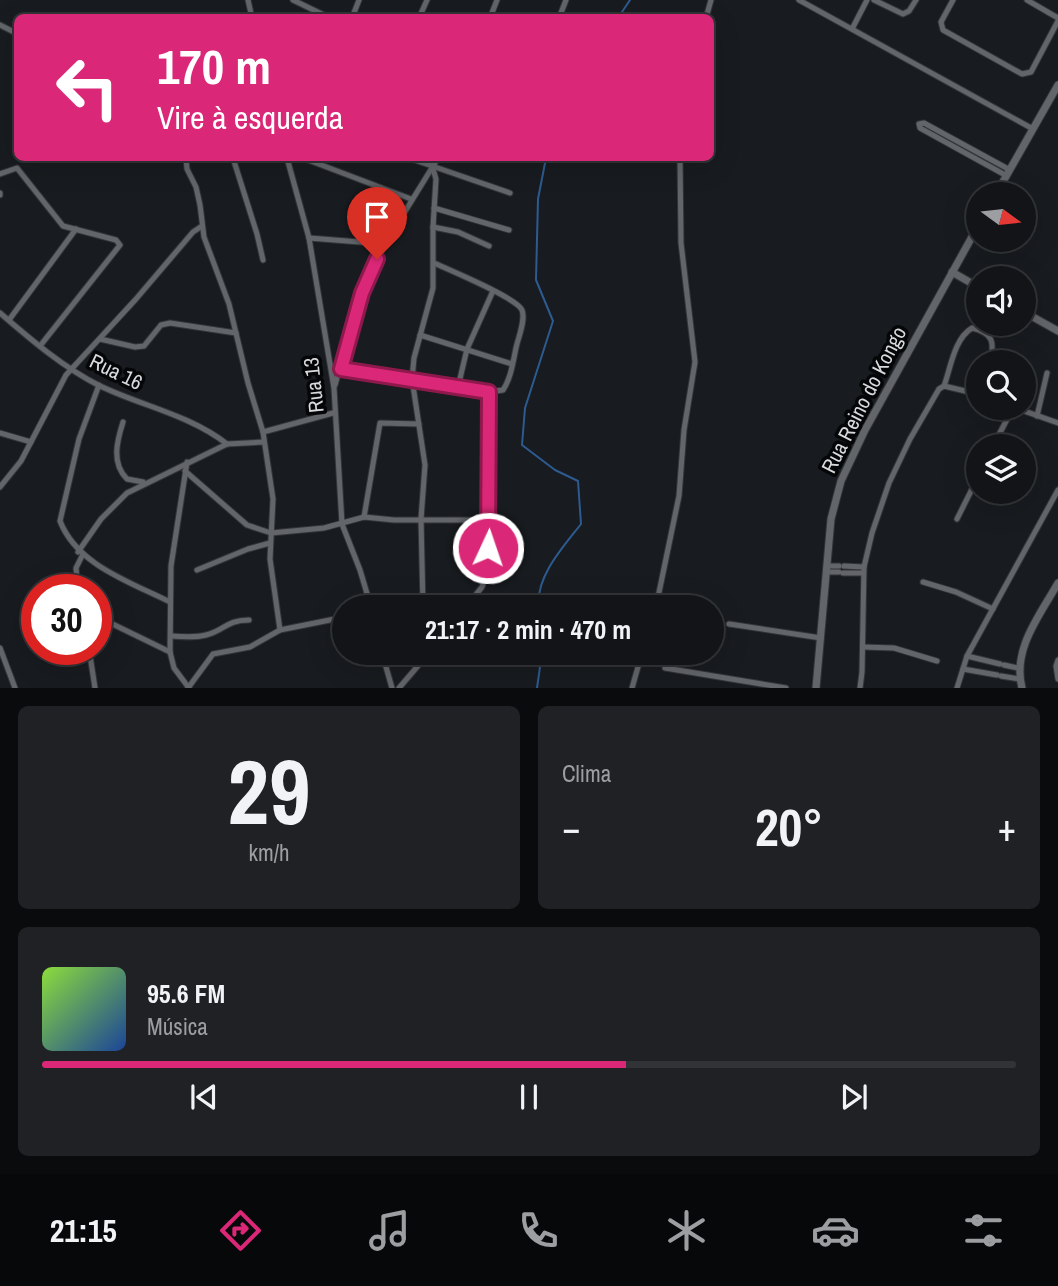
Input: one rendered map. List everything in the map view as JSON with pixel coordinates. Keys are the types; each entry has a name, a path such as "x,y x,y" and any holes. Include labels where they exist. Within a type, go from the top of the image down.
{"street":[{"path":"293,0 322,14"},
{"path":"799,0 1033,130"},
{"path":"852,29 867,0"},
{"path":"874,0 900,13 906,13 916,0"},
{"path":"890,8 895,0"},
{"path":"953,0 941,22 943,30 1022,74 1031,72 1056,31 1058,19 1027,0"},
{"path":"1003,182 1058,85"},
{"path":"924,123 1008,173 921,129 919,124 924,123"},
{"path":"186,161 187,169 196,187 204,237 229,304 263,432 273,499 270,543 279,630"},
{"path":"234,161 263,260"},
{"name":"Rua 13","path":"288,161 309,238 334,388 333,413 342,524 367,595"},
{"path":"311,161 411,200"},
{"path":"417,161 510,194"},
{"path":"334,388 362,293 385,244 437,161"},
{"path":"658,595 679,496 684,430 695,362 681,243 680,161"},
{"path":"423,595 421,519 425,465 412,379 414,358 431,298 436,179 434,167"},
{"path":"0,174 17,168 62,226 116,240 120,245 40,346"},
{"path":"434,208 509,230"},
{"path":"0,487 13,473 62,382 193,232 202,226"},
{"path":"433,227 458,232 489,246"},
{"path":"9,320 76,229"},
{"path":"309,238 385,244"},
{"name":"Rua Reino do Kongo","path":"817,688 831,519 844,475 865,430 966,247"},
{"path":"341,369 489,392 503,390 512,364 523,312 518,304 434,263"},
{"path":"952,272 966,280"},
{"path":"458,387 467,349 492,291"},
{"name":"Rua 16","path":"0,313 40,346 99,385 208,430 228,444"},
{"path":"1036,319 1058,331"},
{"path":"100,339 135,347 144,346 161,325 170,323 236,333"},
{"path":"860,688 863,570 889,483 928,405 935,393 944,386 964,332 972,328 988,334 992,339 992,350"},
{"path":"420,335 512,364"},
{"path":"1047,373 1037,416 1058,423"},
{"path":"99,385 79,439 60,521 81,553 111,572 170,602"},
{"path":"944,386 966,391"},
{"path":"474,595 486,578 489,568 489,392"},
{"path":"263,432 333,413"},
{"path":"123,422 117,441 118,464 127,479 145,482"},
{"path":"364,517 380,423 419,424"},
{"path":"0,433 31,442"},
{"path":"77,574 81,553 113,505 127,493 228,444 264,442"},
{"path":"187,462 172,566 170,652 174,668 189,687 213,654 250,647 279,630 332,620"},
{"path":"185,471 247,525 271,533 301,532 364,517 490,520"},
{"path":"957,688 967,656 1058,490"},
{"path":"957,519 966,501"},
{"path":"197,570 270,543"},
{"path":"827,569 863,570"},
{"path":"923,582 956,592 993,609"},
{"path":"1021,688 1018,668 1023,648 1058,583"},
{"path":"171,636 208,635 236,620 248,620"},
{"path":"729,624 821,638"},
{"path":"112,625 170,652"},
{"path":"863,647 901,650 937,661"},
{"path":"0,648 15,688"},
{"path":"967,656 1018,668"},
{"path":"972,671 975,658"},
{"path":"1058,660 1058,679"},
{"path":"91,665 95,688"},
{"path":"385,665 392,688"},
{"path":"399,688 419,665"},
{"path":"632,688 639,665"},
{"path":"1001,676 1004,665"},
{"path":"665,668 786,688"},
{"path":"963,669 1019,679"}],"waterway":[{"path":"621,14 630,0"},
{"path":"539,595 546,573 581,524 578,481 555,470 522,445 525,408 553,321 536,280 538,199 545,161"},
{"path":"537,688 540,665"}],"route":[{"path":"377,259 356,309 341,369 489,392 488,548"}]}
